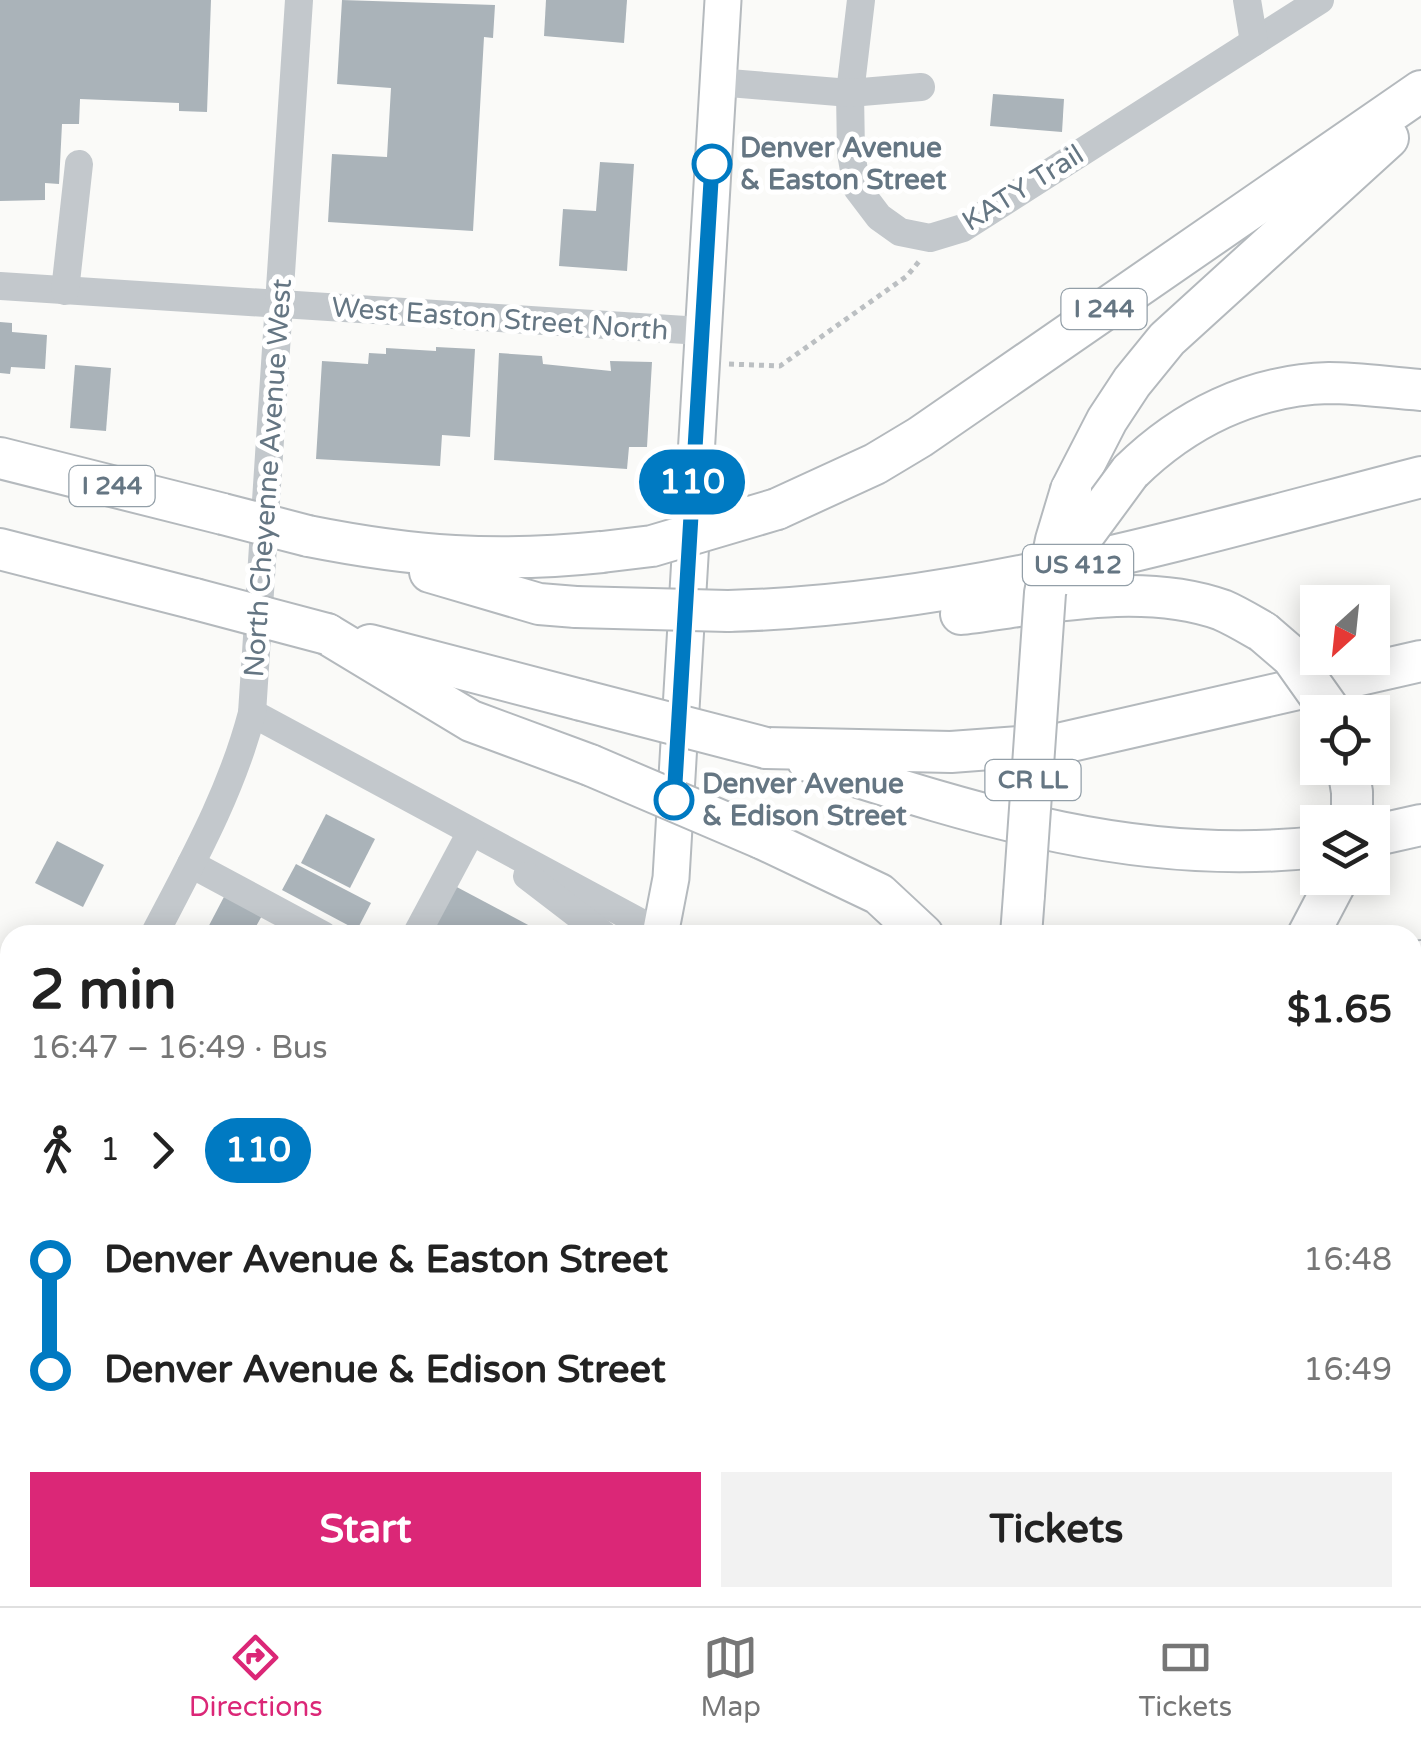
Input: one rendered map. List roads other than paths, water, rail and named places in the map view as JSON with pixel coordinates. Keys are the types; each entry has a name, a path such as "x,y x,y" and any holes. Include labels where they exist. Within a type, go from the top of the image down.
{"highway":[{"name":"I 244","path":"0,458 308,536 447,558 547,558 652,546 777,509 860,471 920,437 1421,91"},
{"name":"CR LL","path":"1022,925 1046,592 1071,490 1107,420 1167,339 1421,109"},
{"path":"1042,665 1064,582 1080,540 1130,472 1168,438 1205,414 1252,395 1331,383 1421,390"},
{"name":"US 412","path":"308,536 539,604 728,611 839,606 1028,577 1421,477"},
{"path":"0,550 766,748 957,809 1088,840 1190,851 1300,849"},
{"path":"728,611 862,622 1142,596 1172,598 1223,611 1263,632 1292,657 1320,695"},
{"path":"327,634 471,720 590,764 879,894 912,925"},
{"path":"766,748 952,752 1058,744 1421,661"},
{"path":"1390,832 1421,824"},
{"path":"1315,925 1330,895"}],"main road":[{"path":"662,925 670,878 722,0"}],"street":[{"name":"North Cheyenne Avenue West","path":"159,925 231,783 252,714 298,0"},
{"path":"850,93 862,0"},
{"path":"1247,0 1254,42"},
{"name":"KATY Trail","path":"850,93 851,153 857,188 879,217 900,232 930,238 963,228 1320,0"},
{"path":"717,82 850,93 921,88"},
{"path":"65,291 78,164"},
{"name":"West Easton Street North","path":"0,286 701,332"},
{"path":"252,714 644,925"},
{"path":"421,925 471,832"},
{"path":"471,832 591,925"},
{"path":"192,864 304,925"}],"place":[{"name":"Denver Avenue & Easton Street","path":"712,164"},
{"name":"Denver Avenue & Edison Street","path":"674,800"}]}
